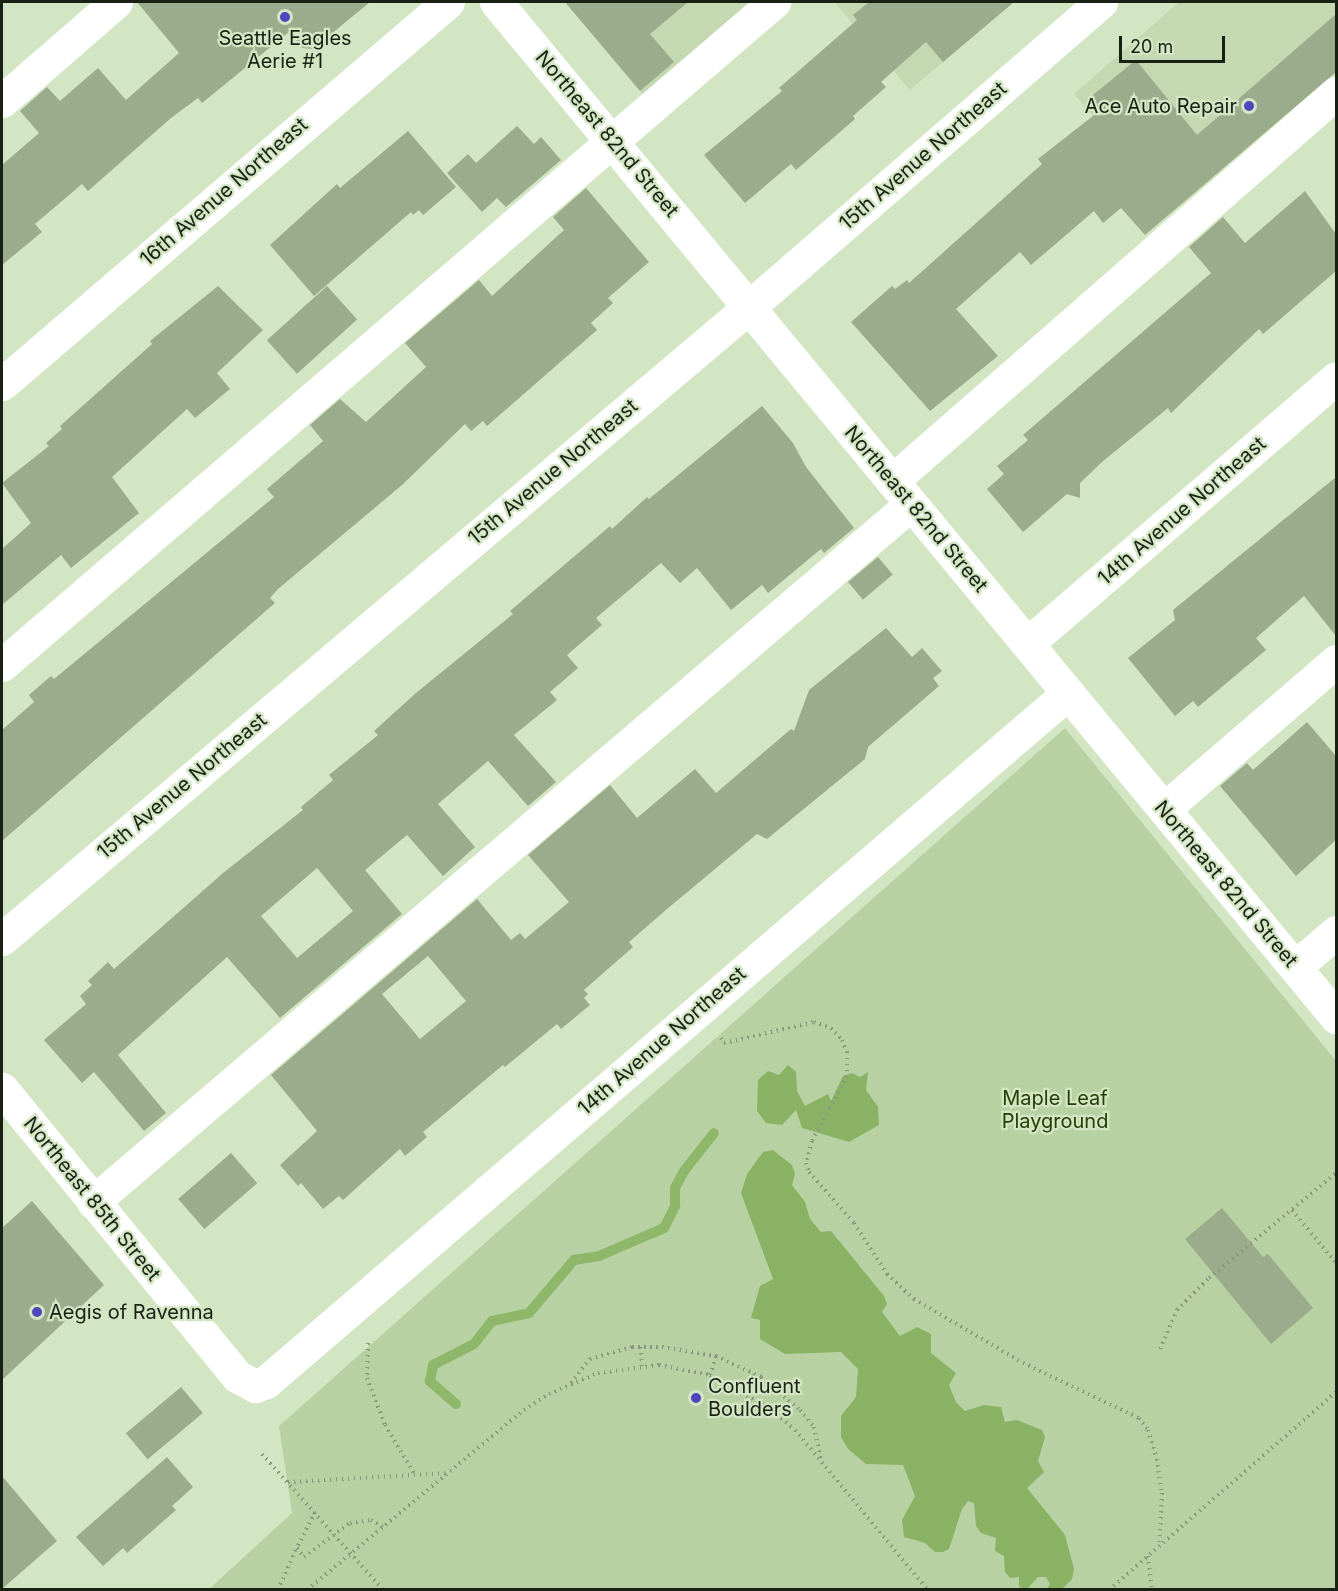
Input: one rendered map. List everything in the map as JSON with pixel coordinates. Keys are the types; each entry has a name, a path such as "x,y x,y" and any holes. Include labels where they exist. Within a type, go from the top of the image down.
{"street":[{"path":"2,101 116,2"},
{"name":"16th Avenue Northeast","path":"2,384 448,2"},
{"name":"Northeast 82nd Street","path":"496,2 1336,1017"},
{"path":"2,665 774,2"},
{"name":"15th Avenue Northeast","path":"2,939 749,307 1101,2"},
{"path":"93,1202 902,492 1336,93"},
{"name":"14th Avenue Northeast","path":"1028,643 1336,378"},
{"path":"1164,809 1336,661"},
{"name":"14th Avenue Northeast","path":"255,1386 276,1374 1068,693"},
{"path":"1295,968 1336,932"},
{"name":"Northeast 85th Street","path":"2,1089 237,1376 255,1386"}],"path":[{"path":"720,1038 724,1042 814,1022 831,1028 842,1040 847,1052 847,1076 812,1141 806,1163 809,1172 854,1223 887,1274 914,1299 1023,1363 1138,1418 1150,1436 1157,1459 1162,1493 1159,1546"},
{"path":"1160,1349 1177,1310 1336,1173"},
{"path":"1292,1210 1336,1263"},
{"path":"368,1342 367,1378 385,1425 415,1475"},
{"path":"641,1347 642,1366"},
{"path":"571,1383 590,1359 641,1347 716,1356 755,1374 782,1393 814,1427 821,1461"},
{"path":"710,1375 716,1356"},
{"path":"307,1590 524,1410 571,1383 598,1373 660,1365 710,1375 745,1392 795,1430 928,1590"},
{"path":"745,1392 755,1374"},
{"path":"1109,1590 1336,1392"},
{"path":"262,1454 383,1590"},
{"path":"288,1482 449,1473"},
{"path":"278,1590 315,1512"},
{"path":"297,1548 304,1557 360,1519 384,1527"},
{"path":"1148,1556 1152,1590"}],"shaded area":[{"path":"565,2 756,2 644,96"},
{"path":"834,2 1014,2 910,90"},
{"path":"1179,2 1336,2 1336,72 1175,210 1074,94"}],"green space":[{"name":"Maple Leaf Playground","path":"1065,728 1336,1061 1336,1589 208,1590 292,1513 279,1426"},
{"path":"788,1065 796,1072 797,1091 805,1106 828,1094 831,1101 843,1076 852,1073 860,1077 868,1072 866,1090 878,1107 879,1125 849,1142 802,1128 796,1110 782,1125 766,1123 757,1111 758,1080 768,1071 779,1075"},
{"path":"773,1150 792,1165 795,1174 792,1185 805,1202 810,1219 821,1232 831,1231 884,1296 887,1304 882,1312 900,1336 917,1327 931,1334 931,1353 956,1373 949,1385 956,1402 965,1411 984,1405 1001,1407 1005,1422 1017,1420 1042,1430 1045,1437 1038,1461 1044,1472 1027,1488 1065,1535 1074,1569 1072,1579 1062,1589 1047,1589 1050,1584 1046,1577 1038,1577 1027,1589 1019,1587 1019,1577 1010,1578 1005,1572 1004,1556 995,1551 996,1538 981,1533 976,1526 974,1503 968,1501 962,1509 949,1549 935,1552 925,1543 904,1537 902,1520 915,1496 903,1465 866,1464 848,1449 841,1437 841,1416 856,1397 858,1369 841,1352 785,1354 760,1339 760,1320 751,1318 760,1286 773,1279 741,1193 747,1174 763,1152"}],"building":[{"path":"137,2 370,2 313,49 302,48 289,32 202,103 198,98 171,118 88,191 82,184 35,224 42,232 2,265 2,165 39,133 20,111 47,87 60,101 98,68 126,100 179,53"},
{"path":"565,2 688,2 650,34 674,62 640,91"},
{"path":"869,2 1014,2 943,62 926,42 881,82 886,87 853,116 855,119 796,170 791,164 745,203 704,155 782,91 779,88 857,20 853,15"},
{"path":"1336,14 1336,72 1145,235 1121,208 1103,223 1094,211 1031,265 1020,252 956,309 998,356 930,411 851,322 892,286 895,289 907,280 909,283 1042,164 1038,159 1098,112 1088,99 1136,60 1197,135"},
{"path":"517,126 534,144 541,137 561,160 506,207 497,198 482,212 447,173 468,154 476,163"},
{"path":"408,131 456,187 423,215 419,210 413,215 411,212 314,296 270,245 337,184 340,188"},
{"path":"586,188 649,262 608,298 613,303 591,323 597,330 487,426 483,421 471,431 465,424 402,485 278,589 270,598 275,603 2,841 2,730 34,702 29,695 51,676 54,679 274,497 267,489 323,441 310,425 340,399 366,422 426,367 405,343 479,280 492,296 564,230 553,217"},
{"path":"1305,191 1336,234 1336,271 1263,334 1259,329 1171,413 1168,408 1102,462 1080,483 1080,498 1067,494 1023,532 987,489 1004,474 997,466 1028,440 1023,435 1211,273 1189,247 1223,217 1245,243"},
{"path":"218,286 263,330 217,373 230,389 195,418 187,409 112,477 139,513 71,568 61,555 2,605 2,549 31,523 2,483 49,446 46,443 62,429 60,426 152,344 150,341"},
{"path":"327,286 357,319 297,374 267,340"},
{"path":"762,406 793,443 806,467 854,528 824,553 821,549 768,593 762,585 731,610 697,568 680,583 661,563 596,618 602,625 567,655 578,668 550,692 557,700 514,735 556,782 528,806 488,761 438,804 475,847 443,876 407,835 365,870 402,914 280,1018 227,957 118,1055 166,1113 144,1131 94,1072 82,1083 44,1040 86,1004 80,996 92,985 88,981 108,962 114,969 223,873 303,810 301,807 333,780 329,775 378,735 374,731 416,693 513,614 510,611 610,526 612,529 647,497 649,499","holes":["317,868 353,911 297,958 261,916"]},
{"path":"1336,477 1336,636 1304,596 1256,638 1266,650 1198,707 1193,701 1175,716 1128,658 1175,620 1173,610"},
{"path":"878,557 893,575 863,600 848,582"},
{"path":"886,628 912,657 922,648 942,671 933,678 939,686 868,747 865,759 767,839 757,834 667,909 629,942 633,947 584,990 588,994 584,998 590,1005 561,1029 557,1024 505,1067 503,1065 423,1132 427,1137 405,1156 400,1149 343,1200 339,1196 323,1209 301,1183 298,1186 280,1165 317,1131 271,1075 477,899 511,940 520,933 525,939 569,902 528,855 610,785 637,818 695,769 716,793 791,729 794,731 809,690","holes":["428,956 466,1001 420,1039 382,994"]},
{"path":"1307,722 1336,756 1336,840 1296,876 1220,786 1247,763 1253,770"},
{"path":"231,1153 257,1183 204,1229 178,1199"},
{"name":"Aegis of Ravenna","path":"32,1201 104,1285 2,1380 2,1228"},
{"path":"1222,1208 1263,1257 1268,1254 1313,1308 1271,1344 1185,1239"},
{"path":"181,1387 203,1413 148,1459 126,1433"},
{"path":"167,1457 193,1487 172,1506 176,1510 127,1553 123,1548 103,1566 76,1537"},
{"path":"2,1476 57,1541 2,1589"}],"waterway":[{"path":"456,1404 430,1381 433,1365 474,1344 492,1321 529,1313 574,1260 599,1256 664,1228 675,1206 675,1188 684,1171 714,1133"}],"place":[{"name":"Seattle Eagles Aerie #1","path":"285,17"},
{"name":"Ace Auto Repair","path":"1249,106"},
{"name":"Aegis of Ravenna","path":"37,1312"},
{"name":"Confluent Boulders","path":"696,1398"}]}
